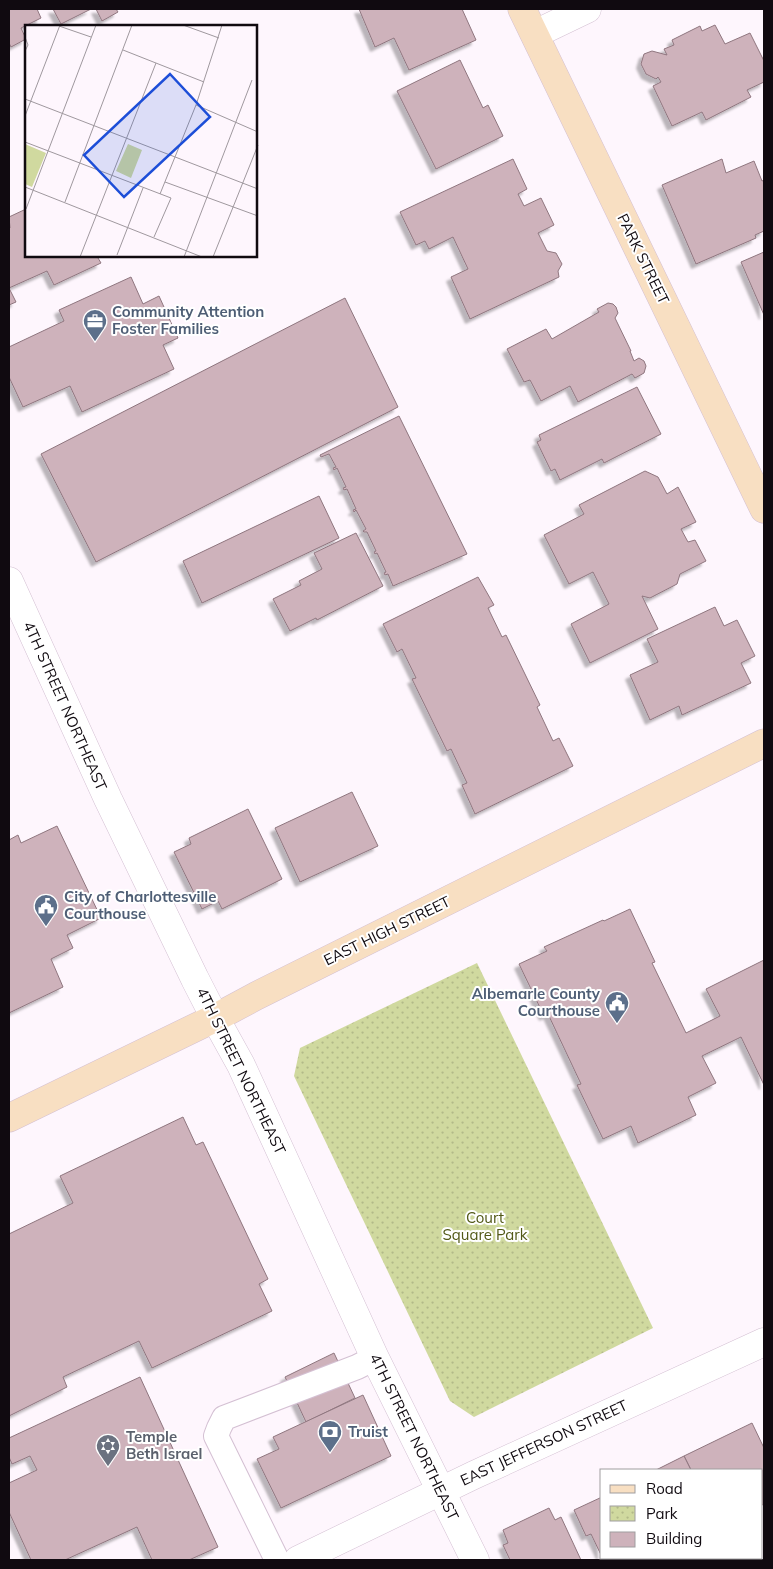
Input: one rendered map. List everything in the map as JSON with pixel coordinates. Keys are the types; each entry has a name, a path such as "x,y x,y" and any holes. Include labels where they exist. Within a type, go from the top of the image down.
{"main road":[{"name":"PARK STREET","path":"522,9 764,509"},
{"name":"EAST HIGH STREET","path":"9,1118 215,1018 764,743"}],"street":[{"path":"535,34 587,9"},
{"name":"4TH STREET NORTHEAST","path":"9,581 108,799 215,1018 241,1065 375,1358 475,1560"},
{"name":"EAST JEFFERSON STREET","path":"298,1560 441,1490 764,1342"}],"lane":[{"path":"277,1560 216,1436 218,1428 224,1418 357,1367 375,1358"}],"green space":[{"name":"Court Square Park","path":"477,963 653,1328 474,1417 450,1401 294,1076 300,1048"}],"building":[{"path":"9,9 37,9 41,18 21,28 25,40 11,47 9,43"},
{"path":"53,9 91,9 61,24"},
{"path":"96,9 116,9 118,12 102,21"},
{"path":"359,9 462,9 476,40 409,70 394,38 375,47"},
{"path":"715,25 725,44 750,33 764,61 764,82 747,90 751,97 706,120 702,112 672,126 653,86 661,82 658,77 656,79 646,74 641,64 644,54 652,51 667,55 664,49 674,45 672,40 700,26 702,31"},
{"path":"460,60 483,108 488,105 503,136 436,169 397,91"},
{"path":"513,159 527,189 518,194 524,206 541,198 554,225 538,233 547,251 556,253 562,264 558,271 559,277 470,319 451,277 468,269 453,237 429,249 425,241 416,245 400,212"},
{"path":"722,159 726,173 754,161 762,181 764,180 764,231 755,235 756,238 696,264 662,185"},
{"path":"25,209 25,258 98,258 101,263 54,285 47,271 9,288 9,217"},
{"path":"764,252 764,315 741,262"},
{"name":"Community Attention Foster Families","path":"131,277 143,304 159,296 178,338 163,345 174,369 82,412 70,386 23,407 9,377 9,347 64,321 59,310"},
{"path":"9,288 16,302 9,305"},
{"path":"345,298 398,407 96,562 41,454"},
{"path":"608,303 616,307 618,313 615,318 634,361 639,358 644,361 646,366 644,373 635,378 632,374 578,402 570,386 541,401 530,380 524,382 507,349 546,329 552,339 599,312 597,309"},
{"path":"637,387 661,434 604,463 602,459 560,480 555,469 551,471 537,442 541,440 539,435"},
{"path":"399,416 467,554 393,586 388,574 385,575 384,573 386,572 377,553 375,554 374,552 376,551 367,532 363,531 366,529 356,510 354,512 353,510 356,509 347,489 344,490 343,488 346,487 337,468 334,470 333,468 336,467 329,454 321,457 320,455"},
{"path":"645,471 658,477 667,494 678,487 696,522 681,529 688,542 695,540 706,561 680,574 677,584 650,598 642,596 658,629 590,663 571,624 609,604 593,572 569,584 544,535 584,514 579,505"},
{"path":"319,496 339,538 202,603 183,561"},
{"path":"356,533 383,586 317,620 316,618 290,631 273,599 301,585 299,581 322,569 314,553"},
{"path":"478,577 494,605 488,608 502,637 506,635 540,705 537,707 553,741 559,738 573,766 475,814 462,785 467,783 451,749 447,751 412,679 416,678 402,649 397,652 383,624"},
{"path":"715,607 724,626 737,620 755,656 741,663 751,683 682,715 679,706 650,720 630,675 658,662 647,639"},
{"path":"352,792 378,846 300,882 275,828"},
{"path":"248,809 282,879 222,909 218,901 202,909 174,852 191,844 189,838"},
{"name":"City of Charlottesville Courthouse","path":"57,826 101,918 67,935 73,948 51,959 63,987 9,1013 9,840 18,835 21,843"},
{"name":"Albemarle County Courthouse","path":"630,909 655,962 652,963 686,1033 720,1016 706,989 764,960 764,1085 741,1037 702,1056 716,1083 688,1097 696,1115 638,1143 631,1126 603,1139 577,1085 581,1084 548,1014 544,1016 519,964 547,951 544,947"},
{"path":"183,1117 196,1145 203,1142 268,1279 259,1284 272,1311 152,1368 139,1341 63,1377 67,1387 9,1416 9,1234 73,1203 60,1176"},
{"path":"334,1353 355,1398 306,1422 285,1377"},
{"name":"Temple Beth Israel","path":"140,1377 218,1547 189,1560 152,1560 137,1527 65,1560 31,1560 9,1512 9,1483 37,1470 30,1456 12,1464 9,1457 9,1438"},
{"name":"Truist","path":"363,1395 391,1456 281,1508 257,1459 279,1449 273,1437"},
{"path":"752,1423 764,1448 764,1504 763,1469 690,1469 684,1456"},
{"path":"684,1456 690,1469 658,1469"},
{"path":"600,1498 600,1553 591,1534 586,1536 574,1510"},
{"path":"549,1508 555,1520 561,1517 581,1560 510,1560 503,1545 508,1543 503,1530"},
{"path":"602,1559 680,1560 603,1560"}],"place":[{"name":"Community Attention Foster Families","path":"95,342"},
{"name":"City of Charlottesville Courthouse","path":"46,927"},
{"name":"Albemarle County Courthouse","path":"617,1024"},
{"name":"Truist","path":"330,1453"},
{"name":"Temple Beth Israel","path":"108,1467"}]}
